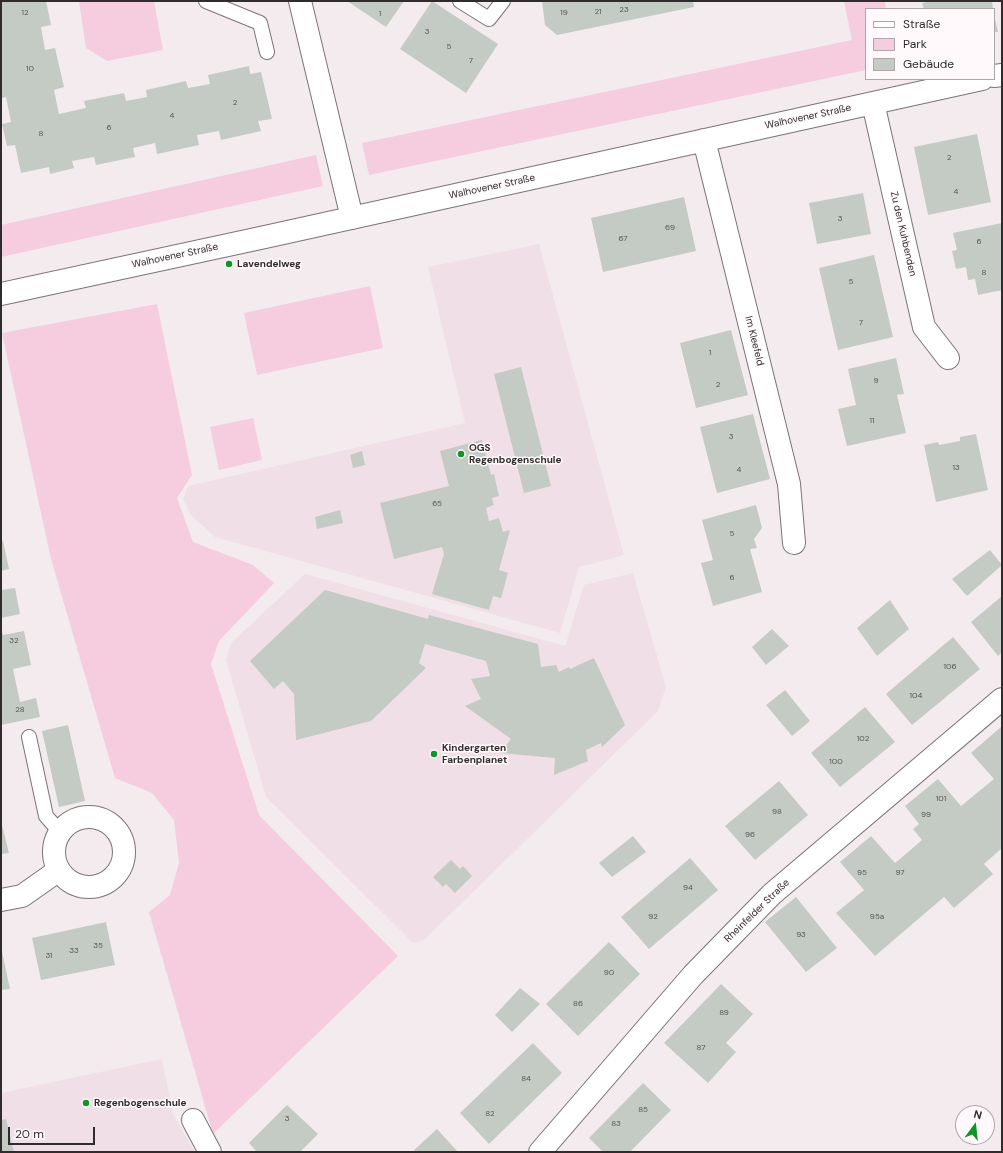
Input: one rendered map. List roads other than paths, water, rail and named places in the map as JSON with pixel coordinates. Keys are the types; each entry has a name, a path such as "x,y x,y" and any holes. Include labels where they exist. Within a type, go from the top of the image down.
{"street":[{"path":"300,1 352,218"},
{"name":"Walhovener Straße","path":"1,294 977,80"},
{"name":"Zu den Kuhbenden","path":"873,103 924,327 948,358"},
{"name":"Im Kleefeld","path":"704,140 789,484 794,543"},
{"name":"Rheinfelder Straße","path":"540,1152 693,975 772,894 1002,699"},
{"path":"89,817 101,819 111,824 118,832 123,842 124,853 122,864 116,874 108,882 98,886 86,887 76,884 66,878 59,870 55,861 54,850 56,840 60,832 68,824 78,818 89,817"},
{"path":"1,900 22,896 59,870"},
{"path":"193,1120 210,1152"}],"lane":[{"path":"206,1 260,23 267,52"},
{"path":"460,1 489,19 503,1"},
{"path":"29,737 46,816 60,832"}],"place":[{"name":"Lavendelweg","path":"229,264"},
{"name":"OGS Regenbogenschule","path":"461,454"},
{"name":"Kindergarten Farbenplanet","path":"434,754"},
{"name":"Regenbogenschule","path":"86,1103"}]}
